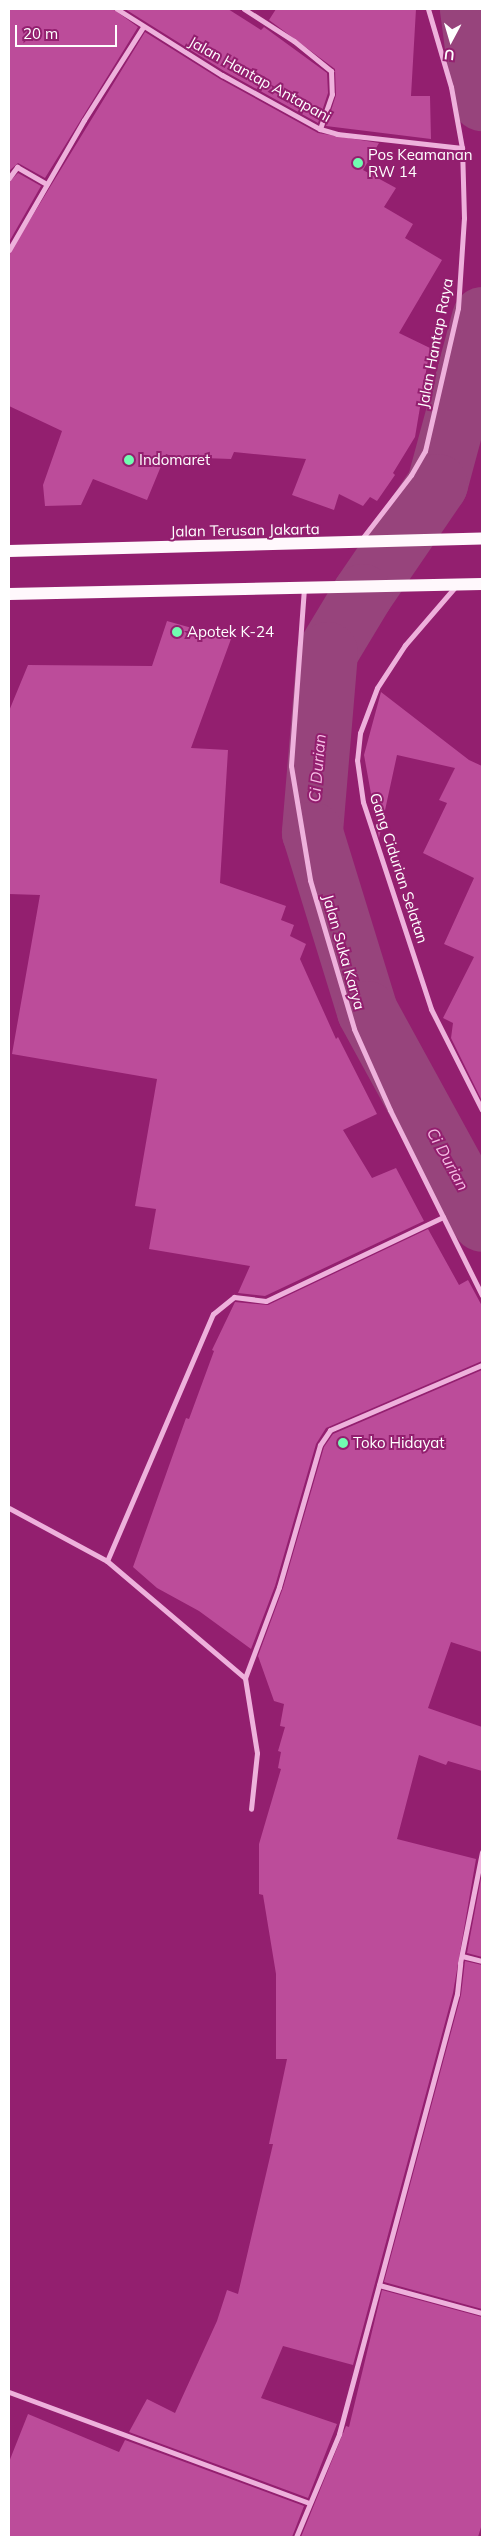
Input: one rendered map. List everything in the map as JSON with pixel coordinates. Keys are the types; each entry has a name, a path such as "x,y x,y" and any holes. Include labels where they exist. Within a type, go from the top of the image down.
{"main road":[{"name":"Jalan Terusan Jakarta","path":"9,551 358,544 481,539"},
{"path":"9,594 482,584"}],"street":[{"name":"Jalan Hantap Antapani","path":"117,9 143,28 320,129 337,134 462,148"},
{"path":"244,9 294,40 331,71 332,94 320,129"},
{"name":"Jalan Hantap Raya","path":"358,544 411,475 427,442 458,308 462,271 462,148 451,87 428,9"},
{"path":"9,250 84,120 143,28"},
{"path":"9,178 17,168 47,184"},
{"name":"Gang Cidurian Selatan","path":"457,584 432,611 405,645 368,704 357,744 357,760 363,802 431,1009 482,1110"},
{"name":"Jalan Suka Karya","path":"304,588 291,766 310,880 354,1029 482,1295"},
{"path":"108,1561 213,1314 234,1297 266,1301 443,1217"},
{"path":"251,1809 257,1752 246,1678 279,1587 320,1445 330,1430 482,1365"},
{"path":"9,1508 108,1561 246,1678"},
{"path":"296,2537 339,2434 457,1994 462,1956 482,1852"},
{"path":"462,1956 482,1961"},
{"path":"379,2285 482,2313"},
{"path":"9,2392 309,2503"}],"building":[{"path":"9,9 113,9 138,27 45,178 18,163 9,171"},
{"path":"125,9 228,9 261,30 264,27 327,73 328,93 318,123 224,71"},
{"path":"276,9 416,9 411,96 430,96 431,139 326,126 336,95 335,69 269,20"},
{"path":"145,32 220,79 318,133 379,143 363,170 396,188 384,207 413,224 405,238 442,260 399,333 430,348 415,437 393,473 395,475 377,501 370,497 363,506 339,494 334,510 292,495 306,459 234,452 231,459 204,458 200,466 166,454 147,500 93,479 81,505 45,506 43,485 62,431 9,406 9,254"},
{"path":"18,173 41,186 9,242 9,182"},
{"path":"167,621 231,639 191,748 228,750 220,883 286,906 281,920 294,925 290,936 306,944 300,959 336,1039 338,1037 377,1114 343,1130 372,1178 396,1168 424,1221 265,1296 238,1293 250,1266 149,1249 156,1209 135,1206 157,1079 12,1054 40,895 9,894 9,711 28,665 152,666"},
{"path":"381,692 469,760 482,766 482,1101 451,1038 453,1023 443,1018 474,957 444,944 474,878 423,853 447,803 439,800 455,768 397,755 379,838 364,755"},
{"path":"428,1229 459,1285 468,1280 482,1306 482,1361 326,1428 316,1444 275,1586 251,1649 199,1611 157,1588 133,1567 186,1418 189,1419 214,1351 212,1350 235,1302 268,1305"},
{"path":"482,1370 482,1652 451,1642 428,1708 482,1727 482,1771 448,1761 446,1765 419,1755 397,1839 476,1859 453,1993 353,2365 283,2346 261,2398 337,2424 308,2498 129,2432 147,2399 175,2413 217,2321 227,2290 238,2294 273,2144 269,2144 287,2059 276,2059 276,1974 263,1895 259,1894 259,1844 281,1769 278,1768 281,1752 278,1751 285,1727 280,1726 284,1704 274,1701 258,1656 283,1588 324,1447 333,1434"},
{"path":"482,1873 482,1957 467,1953"},
{"path":"465,1961 482,1965 482,2309 384,2282 461,1995"},
{"path":"382,2290 482,2317 482,2524 478,2537 301,2537 346,2426 349,2427"},
{"path":"28,2414 119,2452 125,2440 304,2506 292,2537 9,2537 9,2462"}],"waterway":[{"name":"Ci Durian","path":"470,9 482,100"},
{"name":"Ci Durian","path":"482,317 437,484 362,594 327,652 312,832 367,1011 482,1221"}],"place":[{"name":"Pos Keamanan RW 14","path":"358,163"},
{"name":"Indomaret","path":"129,460"},
{"name":"Apotek K-24","path":"177,632"},
{"name":"Toko Hidayat","path":"343,1443"}]}
